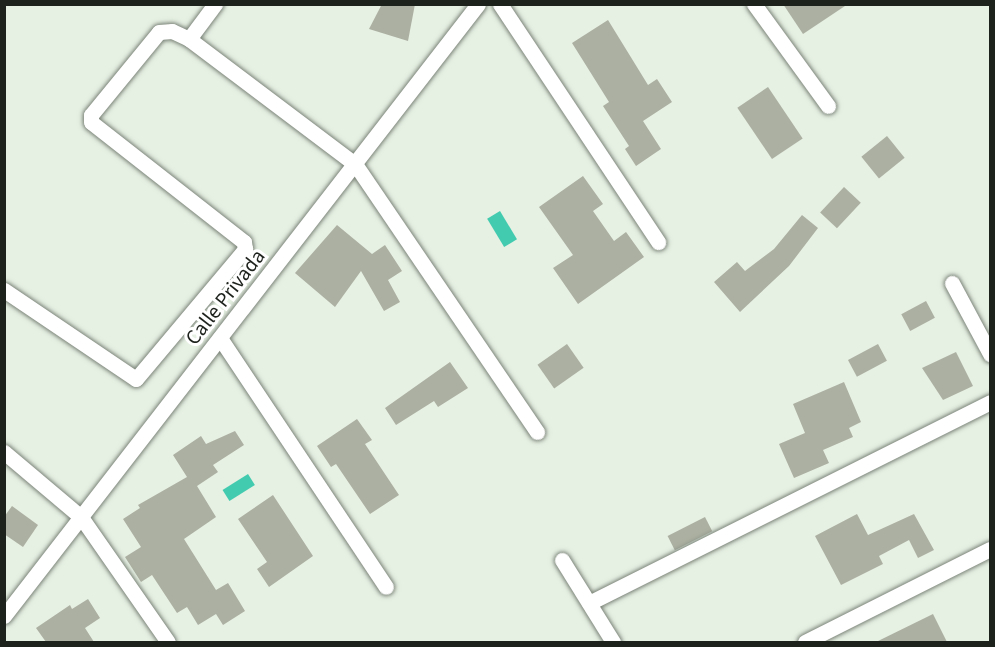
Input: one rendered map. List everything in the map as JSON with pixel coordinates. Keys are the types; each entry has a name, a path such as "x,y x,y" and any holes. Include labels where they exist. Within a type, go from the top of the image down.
{"street":[{"path":"189,39 215,4"},
{"name":"Calle Privada","path":"4,616 478,4"},
{"path":"500,4 658,242"},
{"path":"754,4 828,106"},
{"path":"4,290 136,379 245,249 243,242 93,127 90,119 159,32 172,31 189,39 355,164 537,432"},
{"path":"952,283 990,354"},
{"path":"220,338 386,587"},
{"path":"590,603 990,402"},
{"path":"4,452 81,517 168,642"},
{"path":"805,642 990,549"},
{"path":"562,560 613,642"}],"shaded area":[{"path":"500,211 517,239 504,247 487,219"},
{"path":"248,474 255,485 229,501 223,490"}],"building":[{"path":"382,4 415,4 408,41 369,29"},
{"path":"783,4 848,4 803,34"},
{"path":"608,20 648,85 657,79 672,102 643,121 661,149 636,166 625,149 629,146 603,106 609,102 572,43"},
{"path":"768,87 803,138 772,159 737,108"},
{"path":"887,136 905,158 879,179 861,157"},
{"path":"583,176 603,204 593,211 614,241 626,232 644,257 578,304 553,268 573,255 539,207"},
{"path":"844,187 861,203 837,228 820,213"},
{"path":"802,215 818,228 789,266 740,312 714,282 737,262 745,271 774,249"},
{"path":"337,225 372,254 385,245 402,271 388,280 400,302 384,311 361,271 335,307 295,273"},
{"path":"926,301 935,318 910,331 901,314"},
{"path":"567,344 584,368 554,388 538,365"},
{"path":"878,344 887,361 857,377 848,360"},
{"path":"956,352 973,386 943,400 922,368"},
{"path":"450,362 468,388 438,407 434,401 396,425 385,408"},
{"path":"844,382 861,422 849,428 853,437 823,450 829,463 794,478 779,444 805,433 793,404"},
{"path":"357,419 372,440 365,444 399,495 370,514 336,464 331,467 317,446"},
{"path":"235,431 244,445 213,465 218,472 197,486 216,517 184,539 216,590 228,583 245,611 223,625 216,614 198,625 187,607 177,613 152,575 141,582 125,557 141,547 123,519 140,508 138,505 187,477 173,455 201,436 206,444"},
{"path":"273,495 313,556 269,587 257,569 267,562 238,519"},
{"path":"12,506 38,525 23,547 4,534 4,517"},
{"path":"857,514 868,535 914,514 934,550 918,558 909,540 879,556 883,564 841,585 815,536"},
{"path":"705,517 712,531 675,550 668,536"},
{"path":"88,599 100,618 85,628 94,642 46,642 36,628 70,605 72,609"},
{"path":"933,614 947,642 876,642"}]}
